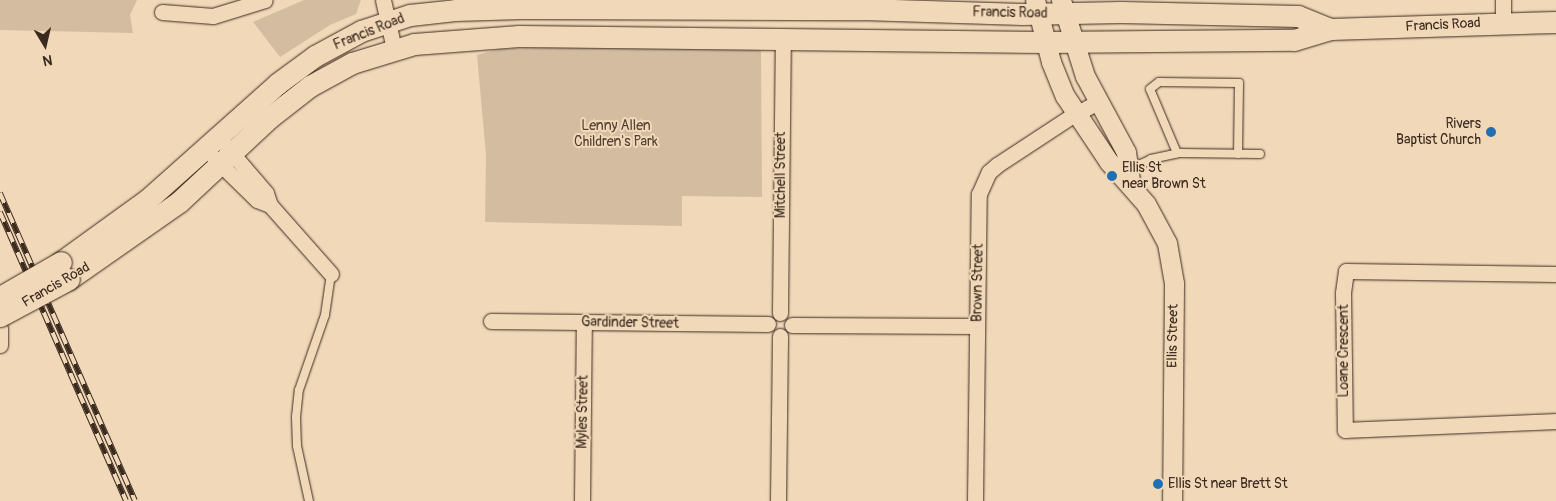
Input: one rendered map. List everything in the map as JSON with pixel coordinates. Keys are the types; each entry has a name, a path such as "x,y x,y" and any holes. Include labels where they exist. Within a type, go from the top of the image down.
{"main road":[{"path":"971,13 1004,0"},
{"name":"Francis Road","path":"0,316 65,270 277,84 315,56 389,21 432,12 476,9 971,13 1036,7 1064,7 1298,16 1330,29"},
{"name":"Francis Road","path":"0,297 65,270 148,226 227,159 269,118 329,74 394,48 484,37 783,37 1045,42 1294,40 1330,29 1503,22 1556,22"}],"street":[{"path":"162,12 213,16 265,0"},
{"path":"383,0 394,48"},
{"path":"1503,0 1503,22"},
{"name":"Ellis Street","path":"1036,7 1055,71 1076,113 1109,162 1129,176 1159,224 1172,262 1172,501"},
{"name":"Ellis Street","path":"1064,7 1074,42 1098,102 1126,152 1129,176"},
{"name":"Mitchell Street","path":"780,313 783,37"},
{"name":"Brown Street","path":"975,501 978,209 984,182 989,172 1007,157 1076,113 1098,102"},
{"path":"211,142 227,159 266,193 270,205 331,274"},
{"name":"Loane Crescent","path":"1556,274 1346,271 1344,398 1345,430 1556,421"},
{"path":"780,313 789,318 792,325 786,334 780,336 770,331 768,324 773,315 780,313"},
{"name":"Gardinder Street","path":"491,321 768,324"},
{"name":"Myles Street","path":"582,501 584,322"},
{"path":"792,325 977,326"},
{"path":"0,328 0,345"},
{"path":"778,501 780,336"}],"lane":[{"path":"1177,153 1150,89 1159,82 1239,83 1238,154"},
{"path":"1129,176 1151,159 1177,153 1260,154"},
{"path":"309,501 297,446 296,417 299,390 324,315 331,274"}],"green space":[{"path":"0,0 137,0 130,15 133,33 0,30"},
{"path":"304,0 361,0 356,14 330,25 280,57 253,22"},
{"name":"Lenny Allen Children's Park","path":"746,39 761,51 762,197 682,196 682,226 485,222 486,155 477,55 499,49"}],"railway":[{"path":"0,193 135,501"},
{"path":"0,212 126,501"}],"place":[{"name":"Rivers Baptist Church","path":"1491,132"},
{"name":"Ellis St near Brown St","path":"1112,176"},
{"name":"Ellis St near Brett St","path":"1158,484"}]}
